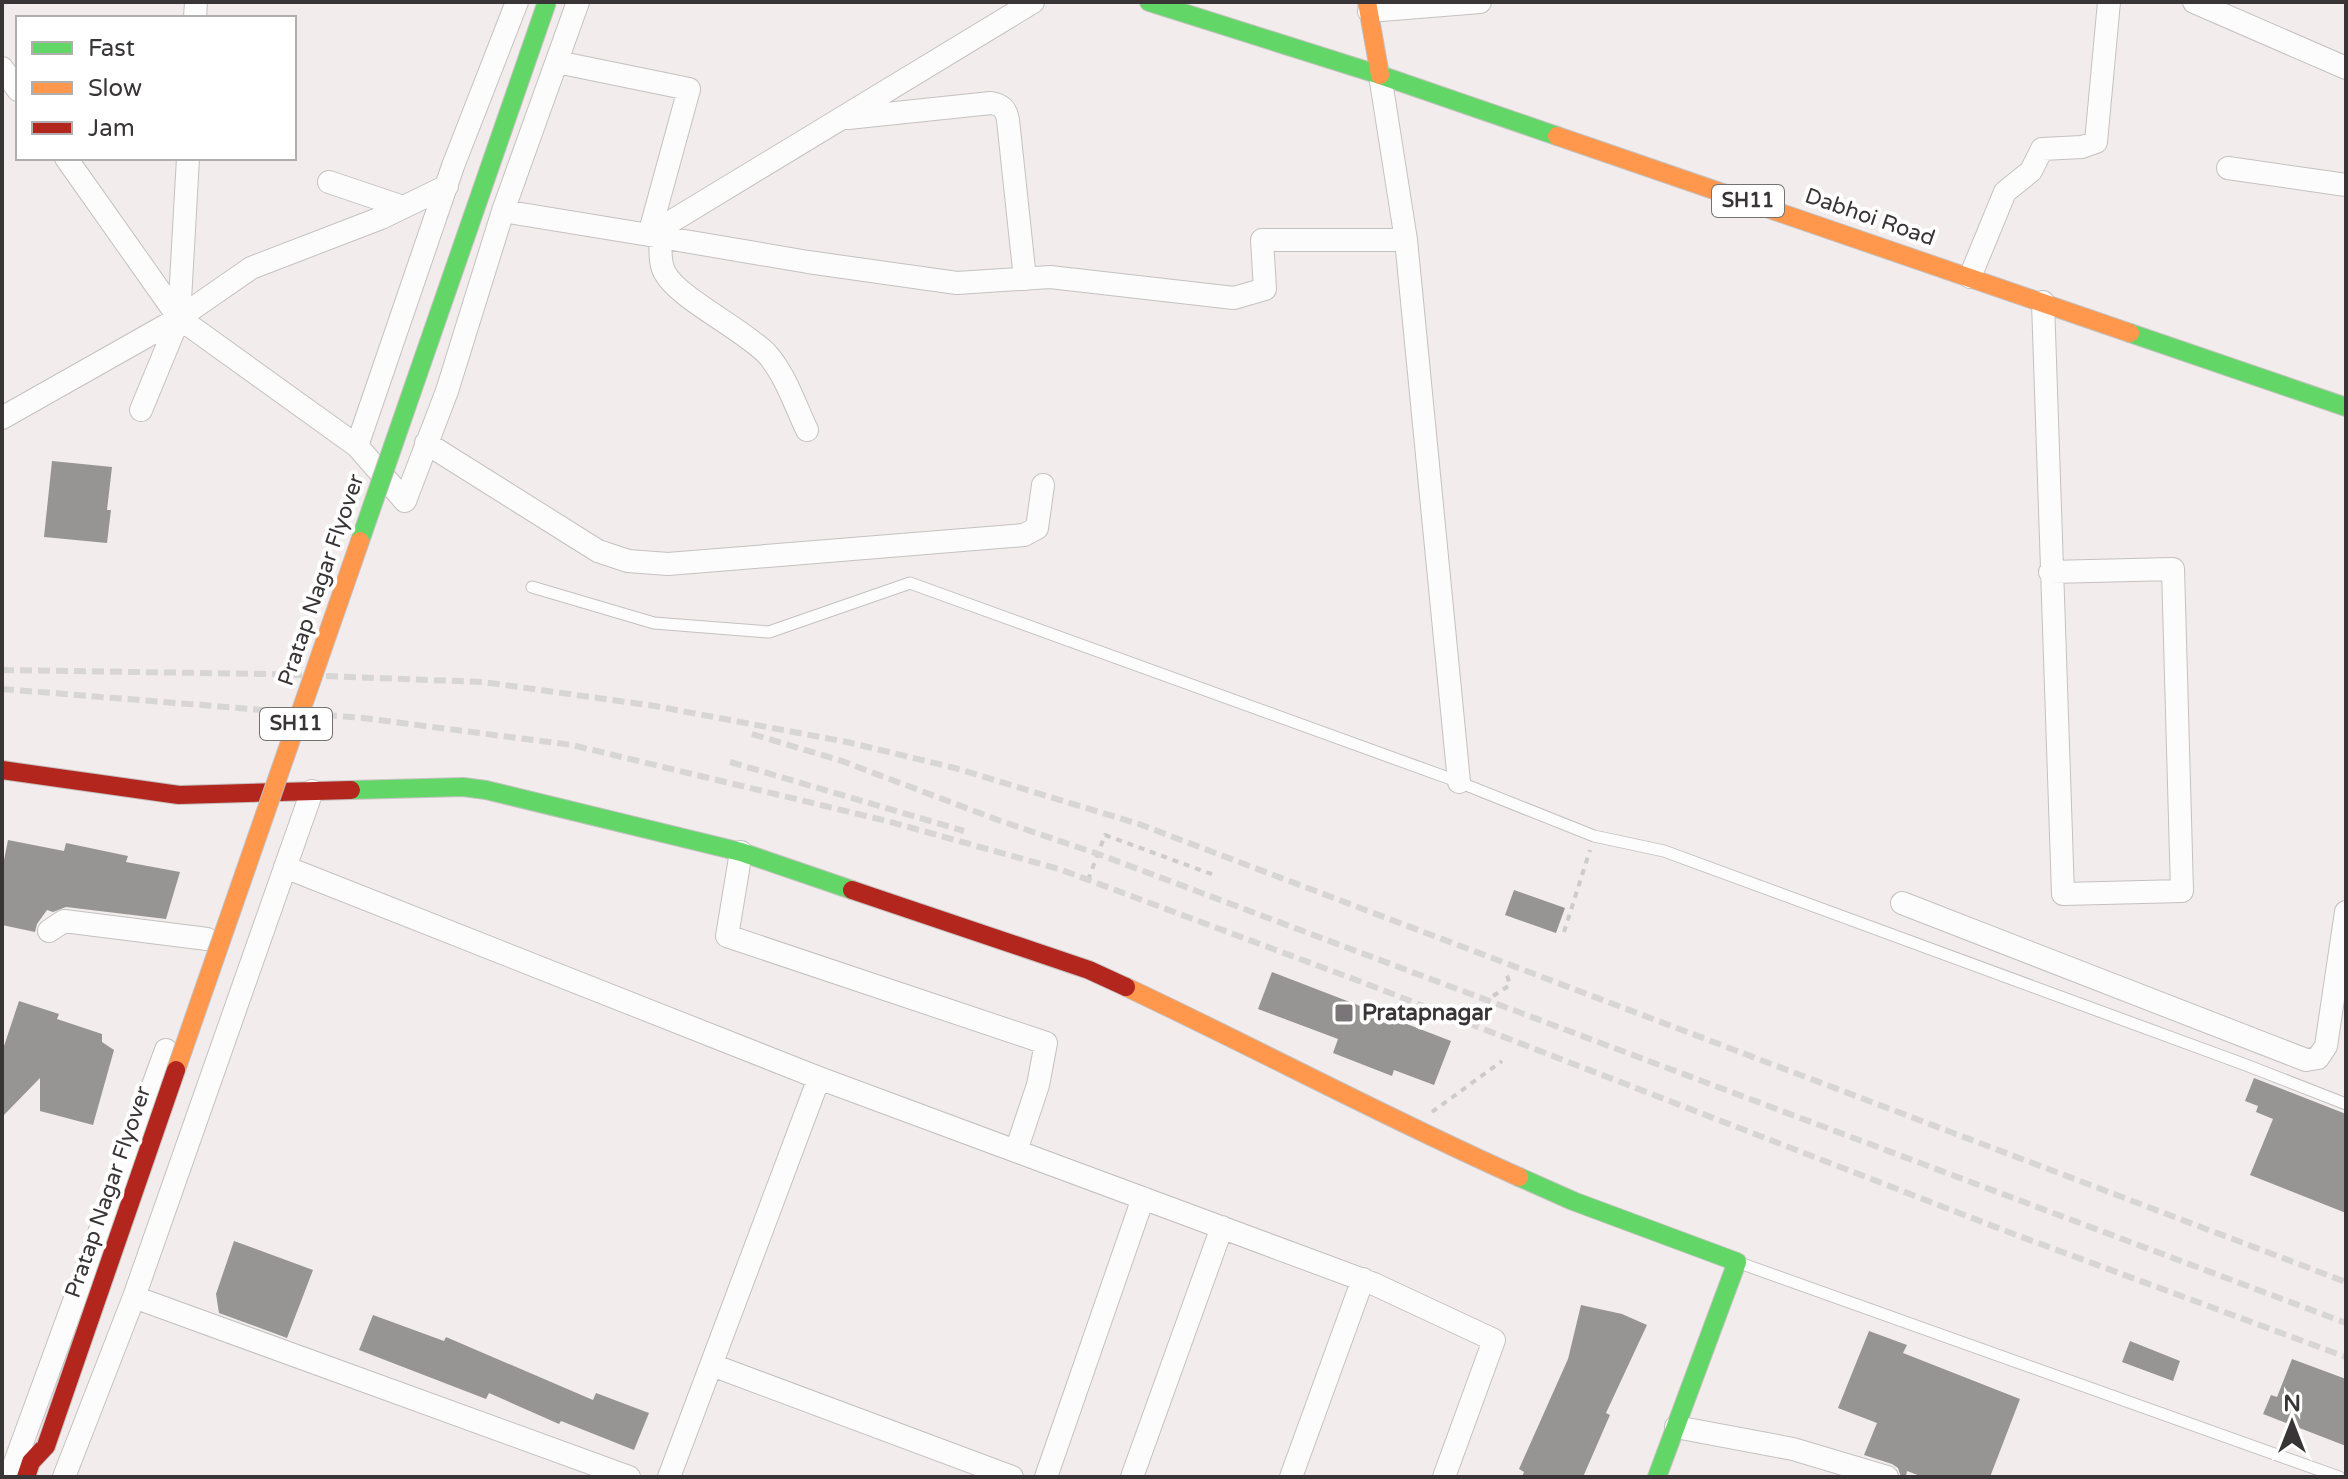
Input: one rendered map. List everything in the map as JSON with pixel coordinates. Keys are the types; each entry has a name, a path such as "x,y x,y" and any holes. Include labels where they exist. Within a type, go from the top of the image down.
{"main road":[{"name":"Pratap Nagar Flyover","path":"43,1477 47,1466 46,1446 547,2"},
{"name":"Dabhoi Road","path":"1149,2 1380,75 2346,407"},
{"path":"1368,7 1380,75"},
{"path":"2,770 179,795 474,788 741,852 1089,970 1259,1050 1411,1127 1573,1201 1737,1262 1657,1477"},
{"name":"Pratap Nagar Flyover","path":"26,1477 31,1462 46,1446"}],"street":[{"path":"357,446 447,186 517,2"},
{"path":"67,160 179,318 357,446 405,501 447,391 503,211 578,2"},
{"path":"655,236 841,118 1033,2"},
{"path":"1368,7 1480,2"},
{"path":"1970,277 2005,192 2031,171 2042,149 2082,147 2096,142 2109,2"},
{"path":"2194,2 2346,68"},
{"path":"557,62 689,89 655,236 666,276 764,351 774,363 807,430"},
{"path":"2,68 16,87"},
{"path":"1380,75 1406,240 1459,782"},
{"path":"841,118 999,104 1006,111 1008,120 1025,279"},
{"path":"141,410 179,318 188,160"},
{"path":"2228,168 2346,185"},
{"path":"329,182 403,207"},
{"path":"2,418 179,318 251,268 447,186"},
{"path":"503,211 808,262 957,283 1050,277 1234,298 1265,289 1262,240 1406,240"},
{"path":"2043,302 2050,572 2063,894 2182,891 2173,569 2050,572"},
{"path":"426,443 598,551 628,561 668,564 1024,535 1037,528 1043,485"},
{"path":"64,1477 134,1297 312,791"},
{"path":"10,1477 257,794"},
{"path":"741,852 727,936 1046,1043 1038,1085 1016,1151"},
{"path":"285,867 819,1078 1363,1279 1494,1340 1444,1477"},
{"path":"1902,903 2306,1060 2318,1058 2326,1046 2339,1003 2346,912"},
{"path":"49,931 64,921 207,939"},
{"path":"669,1477 819,1078"},
{"path":"1046,1477 1143,1198"},
{"path":"1132,1477 1222,1227"},
{"path":"1291,1477 1363,1279"},
{"path":"134,1297 629,1477"},
{"path":"712,1365 1012,1477"},
{"path":"1676,1427 1793,1449 1887,1477"}],"lane":[{"path":"532,587 654,623 769,632 910,583 1459,782 1594,836 1664,851 2346,1104"},
{"path":"1737,1262 2339,1477"}],"path":[{"path":"1088,880 1105,835 1214,875"},
{"path":"1564,932 1594,836"},
{"path":"1493,996 1510,985 1506,972"},
{"path":"1411,1127 1502,1061"}],"building":[{"path":"52,461 112,467 107,543 44,537"},
{"path":"8,840 64,851 66,843 128,856 126,862 180,872 166,919 66,907 53,912 47,910 35,932 2,925 2,870"},
{"path":"1514,890 1565,908 1556,933 1505,915"},
{"name":"Pratapnagar","path":"1272,972 1451,1041 1434,1085 1394,1070 1392,1076 1333,1053 1338,1039 1258,1009"},
{"path":"19,1001 59,1014 57,1019 102,1034 102,1042 114,1050 93,1125 40,1111 40,1078 2,1117 2,1052"},
{"path":"2254,1078 2346,1114 2346,1213 2250,1175 2273,1119 2256,1112 2258,1106 2245,1101"},
{"path":"234,1241 313,1270 287,1338 219,1313 216,1294"},
{"path":"1581,1305 1622,1314 1647,1325 1606,1413 1610,1415 1583,1477 1522,1477 1524,1472 1519,1469 1568,1359"},
{"path":"373,1315 444,1341 446,1337 593,1400 596,1393 649,1413 634,1450 561,1421 559,1424 489,1393 486,1399 359,1350"},
{"path":"1869,1331 1907,1345 1903,1353 2020,1399 1990,1477 1923,1477 1907,1471 1906,1477 1901,1477 1898,1468 1892,1464 1864,1455 1877,1423 1838,1408"},
{"path":"2130,1341 2180,1361 2173,1381 2122,1362"},
{"path":"2292,1359 2346,1379 2346,1446 2263,1414 2271,1395 2277,1397"}],"railway":[{"path":"2,670 270,674 483,682 655,706 847,742 955,768 1139,824 2346,1282"},
{"path":"2,689 363,718 572,745 887,821 1059,869 1359,981 2011,1233 2346,1357"},
{"path":"752,734 842,761 1098,854 2346,1323"},
{"path":"730,762 964,831"}],"traffic: fast":[{"path":"360,541 547,2"},
{"path":"1149,2 1380,75 1557,136"},
{"path":"2130,333 2346,407"},
{"path":"351,790 463,787 486,790 741,852 852,890"},
{"path":"1519,1177 1573,1201 1737,1262 1657,1477"}],"traffic: slow":[{"path":"1367,2 1380,75"},
{"path":"1557,136 2130,333"},
{"path":"176,1070 360,541"},
{"path":"1126,987 1519,1177"}],"traffic: jam":[{"path":"2,770 179,795 351,790"},
{"path":"852,890 1089,970 1126,987"},
{"path":"46,1446 176,1070"},
{"path":"26,1477 31,1462 46,1446"}],"place":[{"name":"Pratapnagar","path":"1344,1013"}]}
